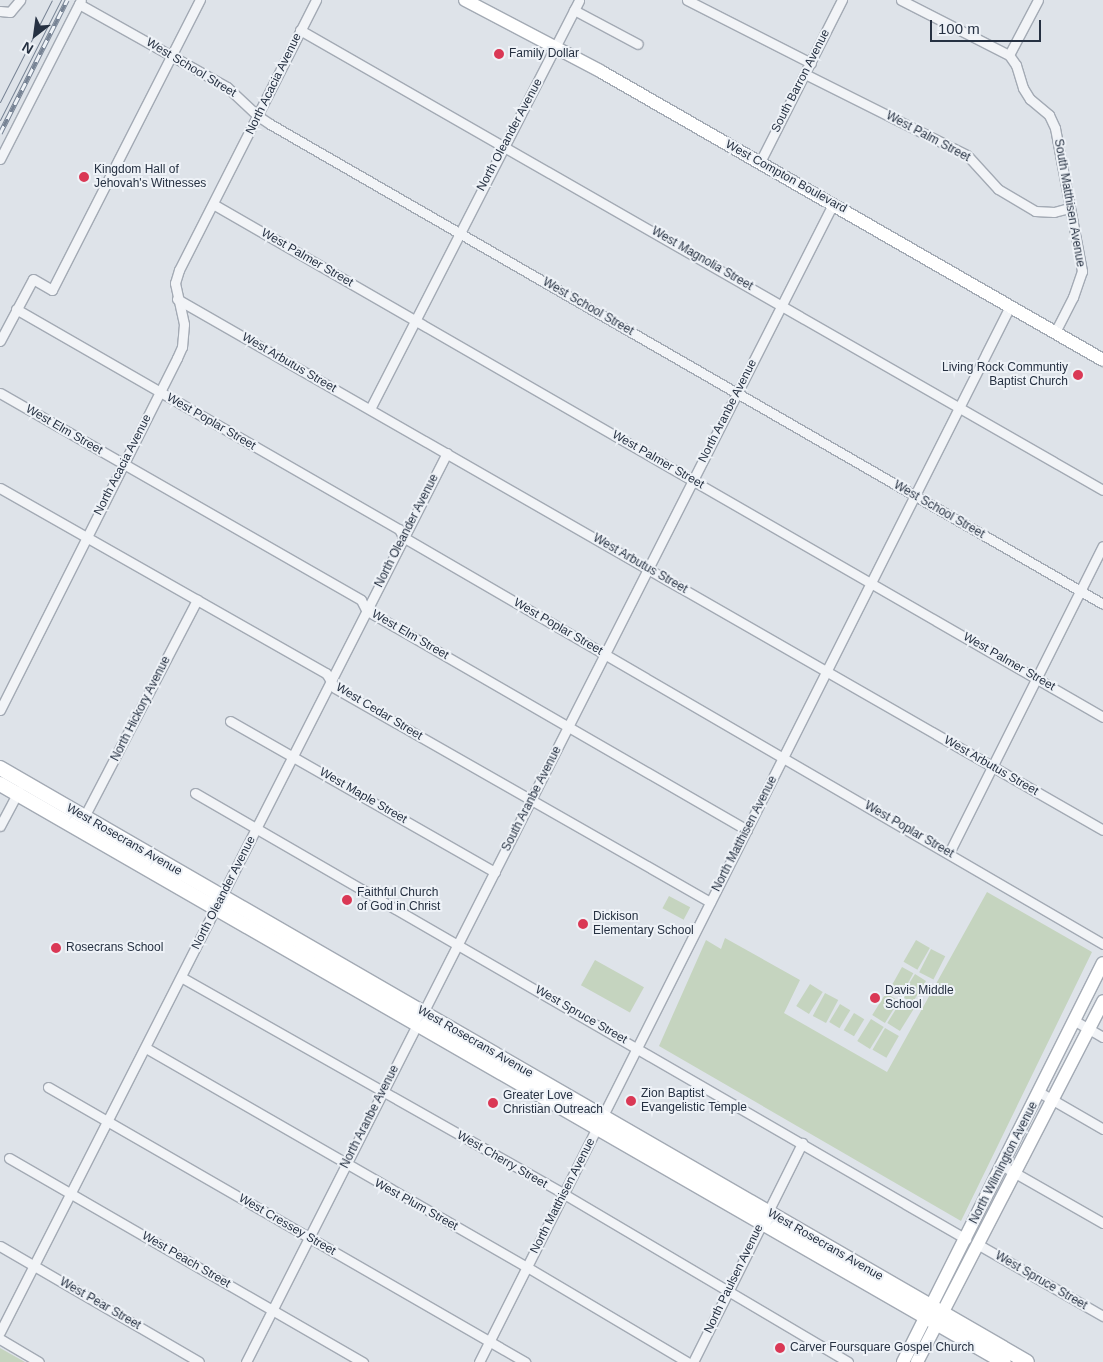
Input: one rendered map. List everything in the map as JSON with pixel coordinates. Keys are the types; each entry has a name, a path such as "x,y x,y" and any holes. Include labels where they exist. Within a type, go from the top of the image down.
{"main road":[{"name":"West Compton Boulevard","path":"465,0 760,162 1103,360"},
{"name":"West Rosecrans Avenue","path":"0,768 21,788 218,902 934,1315 1027,1362"},
{"name":"West Rosecrans Avenue","path":"0,784 21,788 84,817 218,902"},
{"name":"North Wilmington Avenue","path":"917,1362 934,1315 966,1239 1103,964"},
{"name":"North Wilmington Avenue","path":"903,1362 978,1245 1103,1002"},
{"name":"West Rosecrans Avenue","path":"934,1315 1004,1362"}],"street":[{"path":"5,11 20,0"},
{"path":"0,341 33,279 52,290 200,0"},
{"name":"North Acacia Avenue","path":"0,710 182,347 184,324 175,283 179,270 316,0"},
{"name":"North Oleander Avenue","path":"370,409 579,0"},
{"path":"687,0 811,63"},
{"name":"South Barron Avenue","path":"760,162 842,0"},
{"path":"901,0 1009,55 1038,0"},
{"path":"0,159 80,2"},
{"name":"West School Street","path":"80,2 227,88 258,116 1103,604"},
{"path":"574,10 638,44"},
{"name":"West Magnolia Street","path":"300,30 1103,490"},
{"name":"South Matthisen Avenue","path":"1009,55 1016,65 1023,88 1030,99 1049,116 1055,128 1082,271 1073,297 1055,332"},
{"name":"West Palm Street","path":"805,74 967,155 998,189 1035,211 1054,212 1069,208"},
{"name":"West Palmer Street","path":"213,204 871,582 1103,718"},
{"name":"North Aranbe Avenue","path":"569,725 833,204"},
{"name":"West Arbutus Street","path":"177,299 1103,830"},
{"name":"North Matthisen Avenue","path":"479,1362 1010,306"},
{"name":"West Poplar Street","path":"16,309 399,529 403,537 1103,944"},
{"name":"West Elm Street","path":"0,393 361,600 366,610 569,725 747,830"},
{"name":"North Oleander Avenue","path":"0,1332 447,453"},
{"name":"West Cedar Street","path":"0,488 326,673 335,688 710,902"},
{"path":"949,853 1103,546"},
{"name":"North Hickory Avenue","path":"84,817 197,600"},
{"name":"West Maple Street","path":"230,721 495,872"},
{"name":"South Aranbe Avenue","path":"495,872 569,725"},
{"path":"0,826 21,788"},
{"name":"West Spruce Street","path":"195,794 638,1047 966,1239"},
{"name":"North Aranbe Avenue","path":"246,1362 495,872"},
{"name":"West Cherry Street","path":"181,977 564,1194 848,1362"},
{"path":"1075,1021 1103,1037"},
{"name":"West Plum Street","path":"146,1048 346,1165 527,1267 687,1362"},
{"name":"West Cressey Street","path":"48,1087 525,1362"},
{"path":"1039,1092 1103,1129"},
{"name":"North Paulsen Avenue","path":"693,1362 802,1143"},
{"name":"West Peach Street","path":"9,1158 362,1362"},
{"path":"1002,1166 1103,1223"},
{"name":"West Spruce Street","path":"978,1245 1103,1316"},
{"name":"West Pear Street","path":"0,1246 199,1362"},
{"path":"0,1339 40,1362"}],"green space":[{"path":"987,892 1092,952 961,1221 659,1046 706,940 721,949 725,938 800,980 784,1013 887,1072"},
{"path":"669,896 690,907 684,920 662,908"},
{"path":"916,940 930,948 917,970 904,962"},
{"path":"931,949 945,956 933,979 919,972"},
{"path":"595,960 644,987 630,1013 581,985"},
{"path":"902,967 913,973 901,996 889,990"},
{"path":"915,974 926,981 912,1003 901,996"},
{"path":"810,984 823,992 809,1014 796,1006"},
{"path":"825,993 838,1000 826,1023 813,1016"},
{"path":"886,993 899,1001 885,1023 872,1015"},
{"path":"901,1001 914,1009 900,1031 887,1023"},
{"path":"840,1004 850,1010 839,1028 829,1022"},
{"path":"854,1013 864,1019 854,1036 844,1030"},
{"path":"871,1019 884,1027 870,1049 857,1041"},
{"path":"885,1028 899,1036 886,1058 872,1050"},
{"path":"0,1348 25,1362 0,1362"}],"tram line":[{"path":"0,102 52,0"},
{"path":"0,120 61,0"}],"railway":[{"path":"0,133 67,0"}],"place":[{"name":"Family Dollar","path":"499,54"},
{"name":"Kingdom Hall of Jehovah's Witnesses","path":"84,177"},
{"name":"Living Rock Communtiy Baptist Church","path":"1078,375"},
{"name":"Faithful Church of God in Christ","path":"347,900"},
{"name":"Dickison Elementary School","path":"583,924"},
{"name":"Rosecrans School","path":"56,948"},
{"name":"Davis Middle School","path":"875,998"},
{"name":"Zion Baptist Evangelistic Temple","path":"631,1101"},
{"name":"Greater Love Christian Outreach","path":"493,1103"},
{"name":"Carver Foursquare Gospel Church","path":"780,1348"}]}
